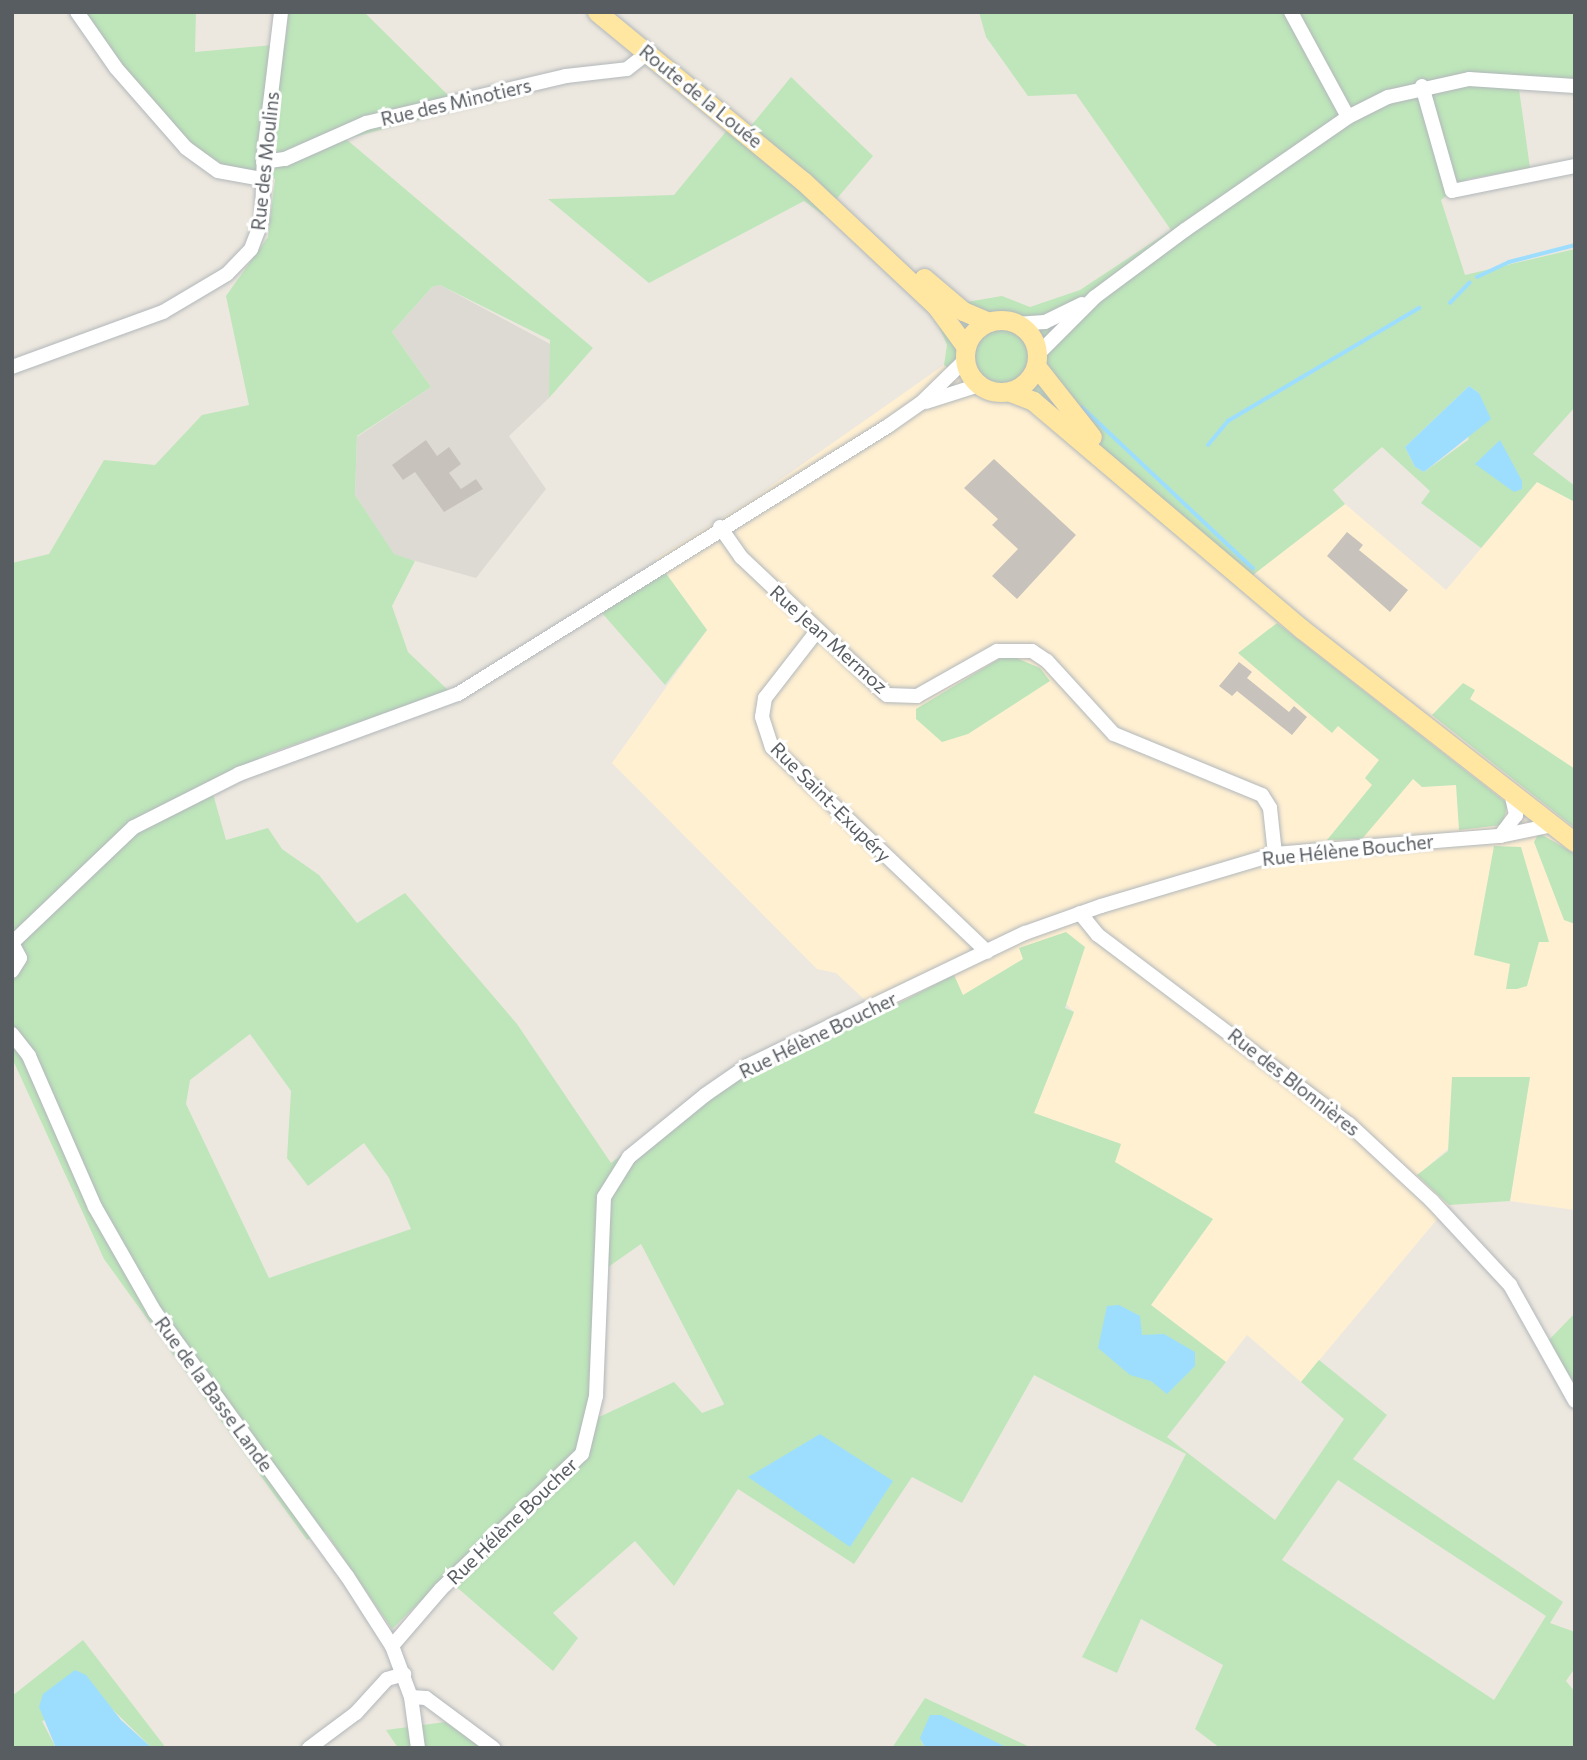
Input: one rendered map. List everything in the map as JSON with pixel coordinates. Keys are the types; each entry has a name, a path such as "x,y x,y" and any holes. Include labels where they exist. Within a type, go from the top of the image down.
{"main road":[{"name":"Route de la Louée","path":"597,12 963,311 989,322"},
{"name":"Route de la Louée","path":"803,181 936,306 965,354"},
{"path":"1149,495 1051,391 1037,360 1031,336 1017,324 989,322 974,332 965,354 979,385 1033,401 1149,495 1302,629 1575,842"},
{"path":"1010,392 1026,382 1037,360"}],"street":[{"path":"77,12 116,68 186,148 218,171 262,179"},
{"name":"Rue des Moulins","path":"12,367 137,325 227,274 259,235 263,162 281,12"},
{"path":"1292,12 1348,117"},
{"name":"Rue des Minotiers","path":"263,162 285,159 366,123 566,76 627,69 649,52"},
{"path":"1017,324 1045,321 1096,297 1348,117 1422,86 1469,79 1575,86"},
{"path":"1422,86 1452,191 1575,166"},
{"path":"1037,360 1096,297"},
{"path":"921,403 965,354"},
{"path":"12,971 20,958 12,943 134,827 239,774 445,701 921,403 979,385"},
{"name":"Rue Jean Mermoz","path":"720,527 741,557 887,695 905,699 998,651 1032,651 1047,661 1114,734 1262,795 1270,808 1275,854"},
{"name":"Rue Saint-Exupéry","path":"817,631 765,698 762,717 772,747 987,952"},
{"path":"1500,836 1516,815 1511,793"},
{"name":"Rue Hélène Boucher","path":"393,1646 441,1588 582,1454 596,1396 604,1197 629,1157 747,1066 987,952 1080,913 1275,854 1500,836 1552,825"},
{"name":"Rue des Blonnières","path":"1080,913 1098,935 1349,1124 1494,1267 1516,1296 1575,1401"},
{"name":"Rue de la Basse Lande","path":"12,1034 29,1056 95,1207 155,1312 347,1576 393,1646 411,1697 418,1748"},
{"path":"309,1748 356,1713 387,1679 404,1674"},
{"path":"411,1697 426,1698 493,1748"},
{"path":"415,1720 445,1714"}],"shaded area":[{"path":"440,285 552,345 549,398 509,436 546,489 476,578 394,555 355,495 357,437 431,387 392,332 432,287"},
{"path":"944,365 985,396 1029,400 1240,585 1345,504 1446,590 1537,482 1575,502 1575,1210 1510,1201 1530,1077 1418,1175 1449,1205 1301,1382 1247,1335 1226,1362 1151,1305 1213,1219 1114,1162 1121,1144 1034,1113 1074,1012 1024,959 962,996 953,975 864,1021 860,1011 867,1002 836,973 817,969 612,763 707,630 655,559 754,498"}],"green space":[{"path":"82,12 196,12 195,52 285,44 288,12 364,12 449,96 441,114 346,139 593,348 549,398 550,340 440,285 432,287 392,332 431,387 357,436 355,495 394,554 415,561 392,606 408,652 449,691 270,753 210,783 226,840 268,828 282,849 319,875 357,923 405,893 517,1024 611,1163 747,1057 757,1076 954,975 963,995 1023,959 1019,948 1066,932 1085,947 1065,1008 1074,1012 1034,1113 1121,1144 1115,1162 1213,1219 1151,1305 1226,1362 1167,1437 1275,1520 1344,1419 1301,1382 1319,1360 1387,1415 1353,1459 1563,1602 1550,1623 1575,1632 1575,1668 1566,1681 1575,1692 1575,1748 1220,1748 1195,1729 1223,1665 1141,1619 1117,1673 1082,1657 1186,1454 1034,1375 962,1503 912,1477 854,1564 738,1489 674,1586 635,1541 553,1613 578,1638 553,1671 445,1577 392,1629 325,1531 307,1540 104,1259 12,1058 12,563 49,554 104,460 155,465 202,415 249,405 226,296 268,237 275,179 222,164 190,145 145,99","holes":["250,1034 291,1091 287,1158 308,1186 364,1143 389,1178 411,1229 269,1278 186,1104 190,1080","641,1244 723,1405 702,1413 674,1382 599,1417 601,1272","1338,1480 1546,1616 1494,1700 1282,1560"]},
{"path":"979,12 1575,12 1575,91 1519,89 1530,168 1468,179 1441,200 1465,275 1575,249 1575,407 1533,454 1575,486 1575,502 1537,482 1481,548 1421,503 1430,491 1382,447 1333,490 1345,504 1240,585 1029,400 985,396 944,365 947,345 931,308 1002,296 1030,307 1080,290 1171,230 1076,94 1028,96 986,37","holes":["1469,386 1479,393 1468,440 1424,472 1415,467 1405,447"]},
{"path":"791,77 873,156 823,215 804,201 649,283 548,199 674,195 728,129 741,138"},
{"path":"665,572 707,630 665,685 602,613"},
{"path":"1277,623 1508,804 1502,825 1459,830 1456,785 1422,787 1413,779 1362,839 1327,840 1372,785 1365,778 1379,760 1338,726 1332,733 1238,653"},
{"path":"1012,656 1040,668 1050,681 968,734 942,742 916,719 916,709 999,659"},
{"path":"1463,683 1475,690 1470,699 1575,769 1575,828 1432,715"},
{"path":"1539,833 1575,854 1575,924 1564,920 1534,842"},
{"path":"1494,846 1521,847 1549,942 1539,942 1527,986 1517,989 1506,989 1510,964 1474,955"},
{"path":"1452,1077 1530,1077 1510,1201 1449,1205 1417,1175 1448,1151"},
{"path":"1575,1313 1575,1385 1548,1341"},
{"path":"83,1640 166,1748 152,1748 106,1703 42,1721 56,1748 12,1748 12,1696"},
{"path":"925,1698 1032,1748 921,1741 925,1748 892,1748"},
{"path":"445,1722 483,1748 398,1748 386,1730"}],"water":[{"path":"1469,386 1479,393 1491,419 1424,472 1415,467 1405,447"},
{"path":"1500,440 1522,481 1522,489 1514,492 1475,464"},
{"path":"1119,1305 1140,1316 1142,1335 1164,1334 1195,1352 1195,1366 1167,1394 1151,1381 1130,1375 1098,1348 1107,1306"},
{"path":"820,1434 893,1481 850,1547 748,1477"},
{"path":"75,1670 86,1675 121,1720 152,1748 56,1748 39,1707 43,1694"},
{"path":"930,1715 941,1715 1008,1748 925,1748 920,1738"}],"building":[{"path":"426,440 437,456 449,447 461,464 449,473 461,489 476,479 483,489 444,512 415,472 403,480 392,465"},
{"path":"994,459 1076,535 1017,599 992,576 1018,549 992,525 998,519 964,488"},
{"path":"1347,532 1363,545 1359,550 1408,590 1390,612 1327,556"},
{"path":"1239,662 1252,672 1247,678 1289,712 1294,706 1307,717 1292,735 1237,691 1232,696 1219,686"}],"waterway":[{"path":"1477,277 1509,262 1575,245"},
{"path":"1450,303 1469,283"},
{"path":"1208,445 1228,421 1419,308"},
{"path":"1082,407 1253,568"}]}
